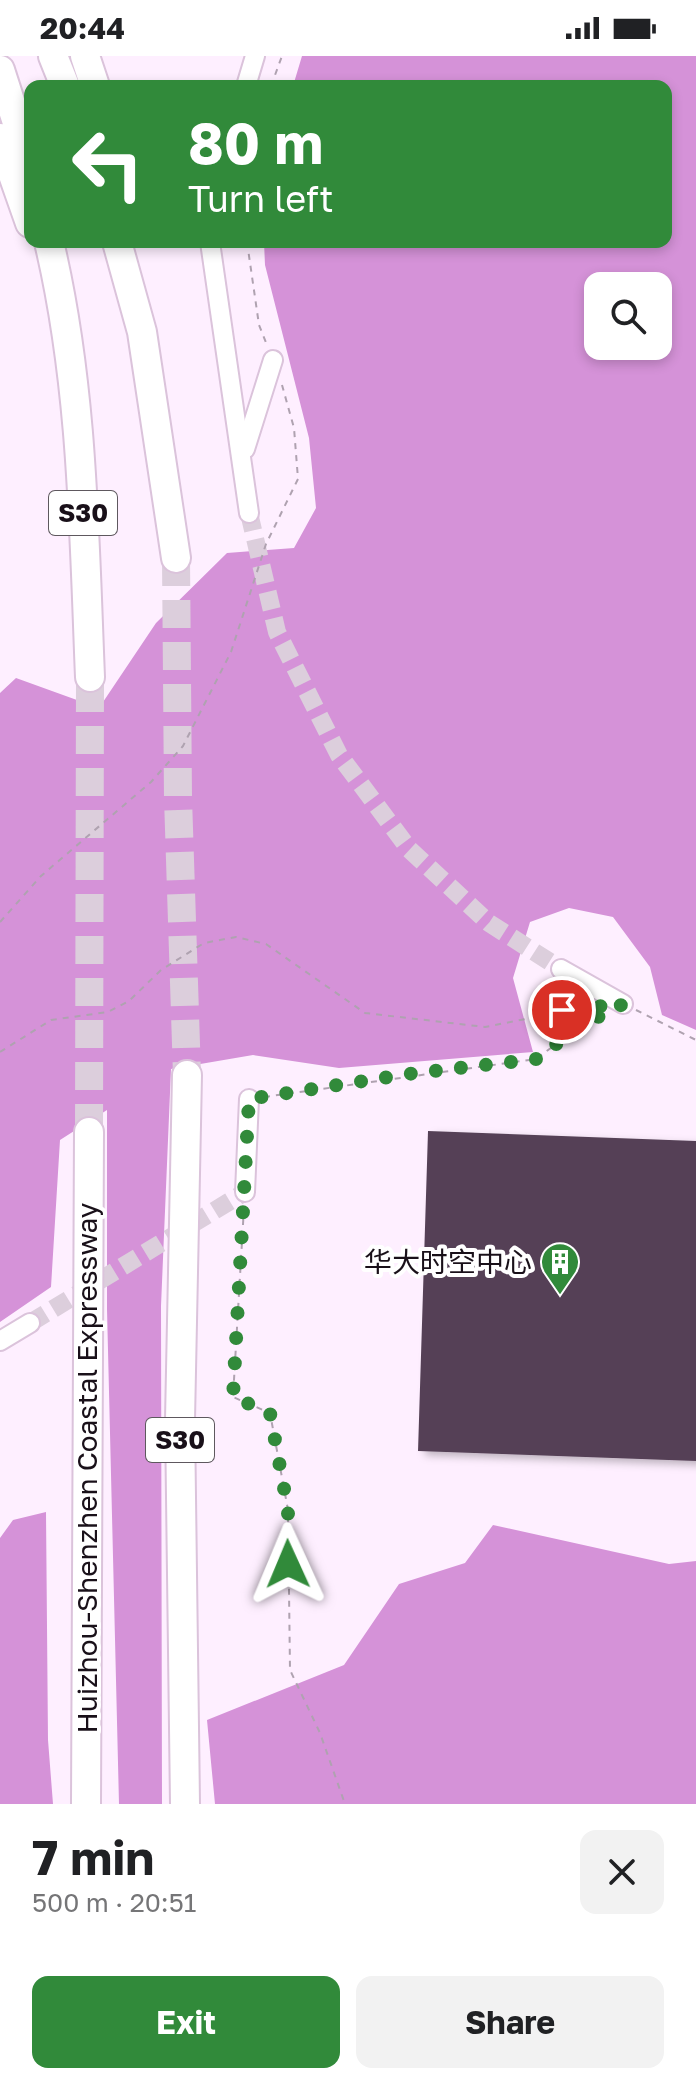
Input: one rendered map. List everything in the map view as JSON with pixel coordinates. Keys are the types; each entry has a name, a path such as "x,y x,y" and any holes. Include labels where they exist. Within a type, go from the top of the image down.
{"highway":[{"path":"53,56 63,80"},
{"path":"85,56 93,80"},
{"path":"0,70 24,144"},
{"path":"0,138 24,206"},
{"path":"38,248 70,350"},
{"name":"S30","path":"50,248 70,350 80,452 90,677"},
{"path":"119,248 142,332"},
{"path":"132,248 176,558"},
{"name":"S30","path":"185,1804 180,1420 187,1075"},
{"name":"Huizhou-Shenzhen Coastal Expressway","path":"86,1804 89,1132"}],"street":[{"path":"248,80 255,56"},
{"path":"211,248 249,513"},
{"path":"242,460 255,407 273,360"},
{"path":"561,969 623,1004"},
{"path":"245,1192 249,1099"},
{"path":"0,1341 30,1323"}],"path":[{"path":"273,80 282,56"},
{"path":"0,922 41,876 151,782 183,746 231,652 266,544 298,479 294,428 259,325 248,248"},
{"path":"0,1052 51,1020 108,1012 129,1001 161,970 204,943 236,937 266,944 365,1013 485,1027 585,1006 623,1004 696,1040"},
{"path":"249,1099 408,1074 536,1059 579,1027 623,1004"},
{"path":"245,1192 233,1397 270,1413 288,1510 290,1670 320,1733 345,1804"}],"shaded area":[{"path":"302,56 696,56 696,1030 662,1015 650,967 613,917 569,908 530,922 513,978 533,1052 339,1068 253,1055 171,1069 161,1306 162,1804 119,1804 107,1309 107,1110 60,1140 51,1287 0,1322 0,693 16,678 99,708 156,623 227,553 294,548 316,508 309,438 265,265 264,248 672,248 672,80 295,80"},
{"path":"46,1512 48,1740 53,1804 0,1804 0,1538 13,1520"},
{"path":"493,1525 669,1564 696,1561 696,1804 215,1804 207,1720 344,1665 399,1584 465,1563"}],"building":[{"name":"华大时空中心","path":"428,1131 696,1141 696,1461 418,1451"}],"tunnel":[{"path":"249,513 277,632 339,755 409,849 489,923 561,969"},
{"path":"176,558 178,798 187,1075"},
{"path":"89,1132 90,677"},
{"path":"30,1323 245,1192"}],"place":[{"name":"华大时空中心","path":"560,1296"}],"route":[{"path":"288,1564 288,1510 270,1413 233,1397 249,1099 408,1074 536,1059 579,1027 623,1004 562,1010"}]}
